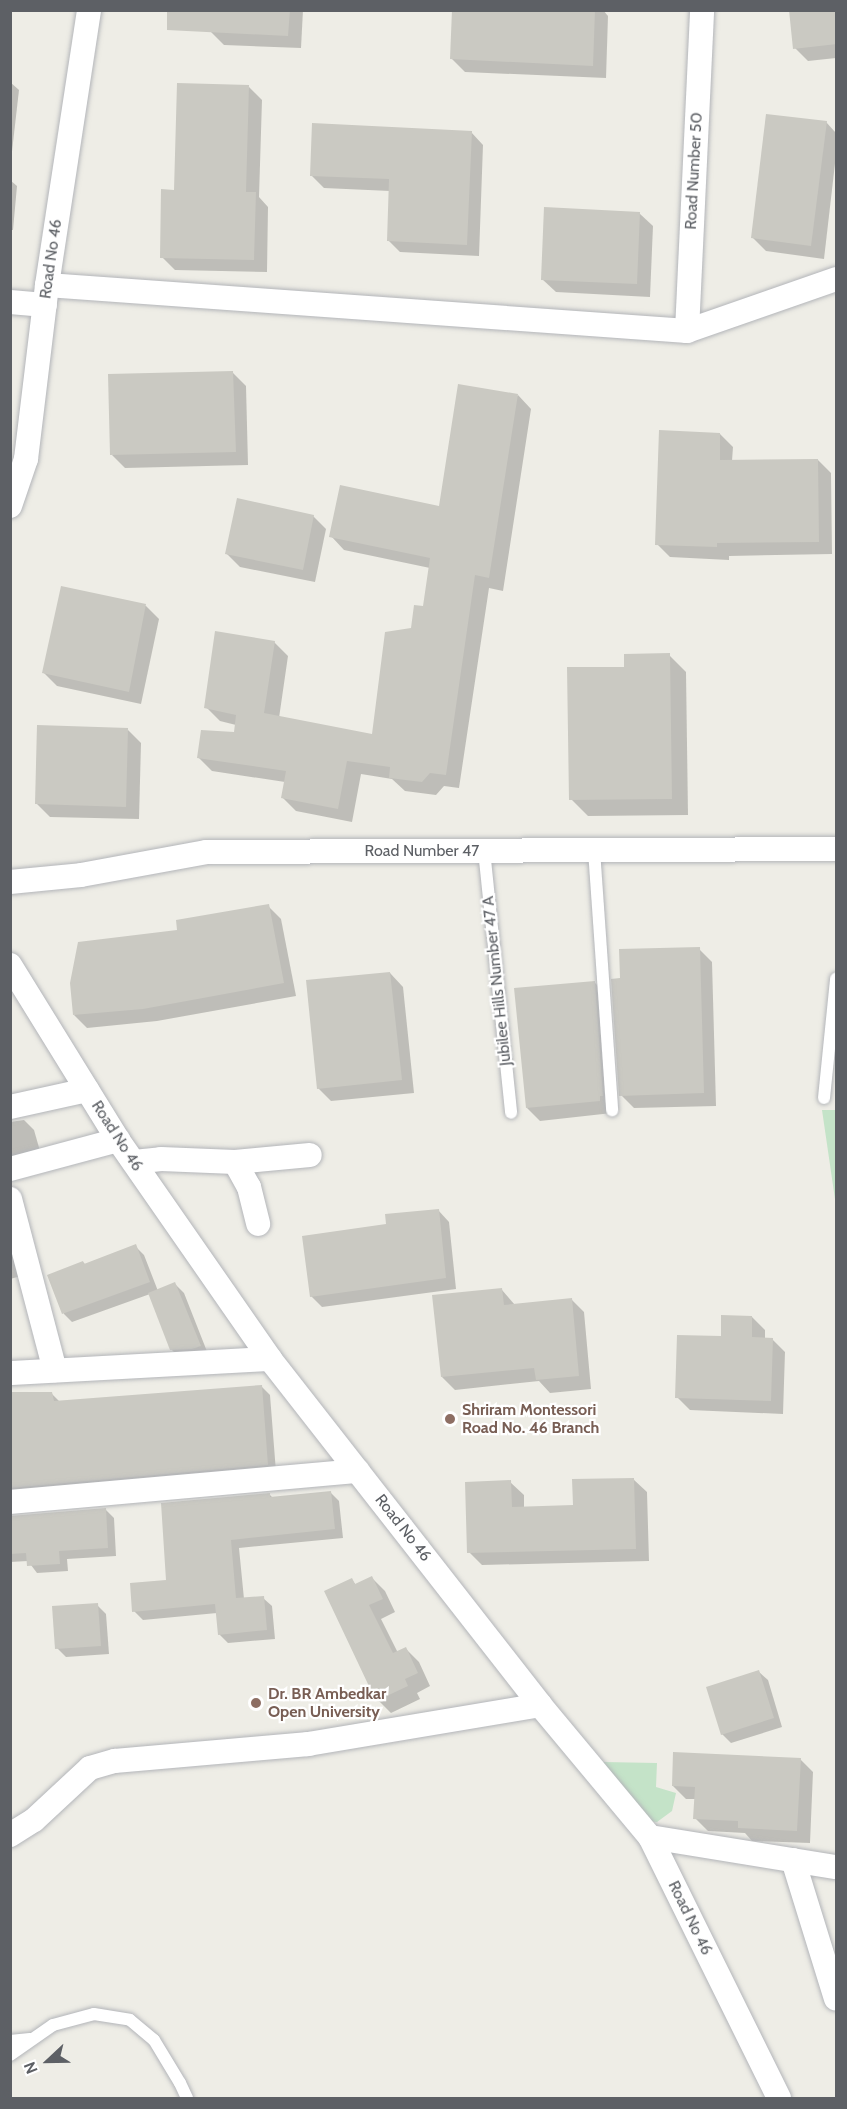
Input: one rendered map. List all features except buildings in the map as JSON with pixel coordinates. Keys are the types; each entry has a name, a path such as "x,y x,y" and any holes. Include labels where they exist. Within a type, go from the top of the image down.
{"street":[{"name":"Road No 46","path":"10,506 26,459 46,295 89,10"},
{"name":"Road Number 50","path":"687,331 702,10"},
{"path":"10,302 46,295 687,331 837,279"},
{"name":"Road Number 47","path":"10,882 81,875 206,852 837,849"},
{"name":"Road No 46","path":"10,965 20,998 87,1090 118,1140 270,1359 540,1705 650,1837 779,2098"},
{"path":"10,1107 87,1090"},
{"path":"10,1169 118,1140"},
{"path":"134,1162 161,1159 235,1162 310,1155"},
{"path":"235,1162 249,1187 258,1224"},
{"path":"10,1199 55,1370"},
{"path":"10,1373 270,1359"},
{"path":"10,1502 358,1471"},
{"path":"10,1835 34,1820 90,1768 115,1761 308,1744 540,1705"},
{"path":"650,1837 837,1867"},
{"path":"793,1860 837,1999"}],"lane":[{"name":"Jubilee Hills Number 47 A","path":"484,850 511,1113"},
{"path":"594,850 612,1110"},
{"path":"824,1098 837,978"},
{"path":"10,2055 53,2025 94,2014 130,2020 153,2040 187,2098"},
{"path":"10,2041 32,2038"}],"green space":[{"path":"822,1110 836,1110 836,1206"},
{"path":"603,1762 657,1763 656,1787 676,1793 672,1811 657,1822 640,1820"}],"place":[{"name":"Shriram Montessori Road No. 46 Branch","path":"450,1419"},
{"name":"Dr. BR Ambedkar Open University","path":"256,1703"}]}
